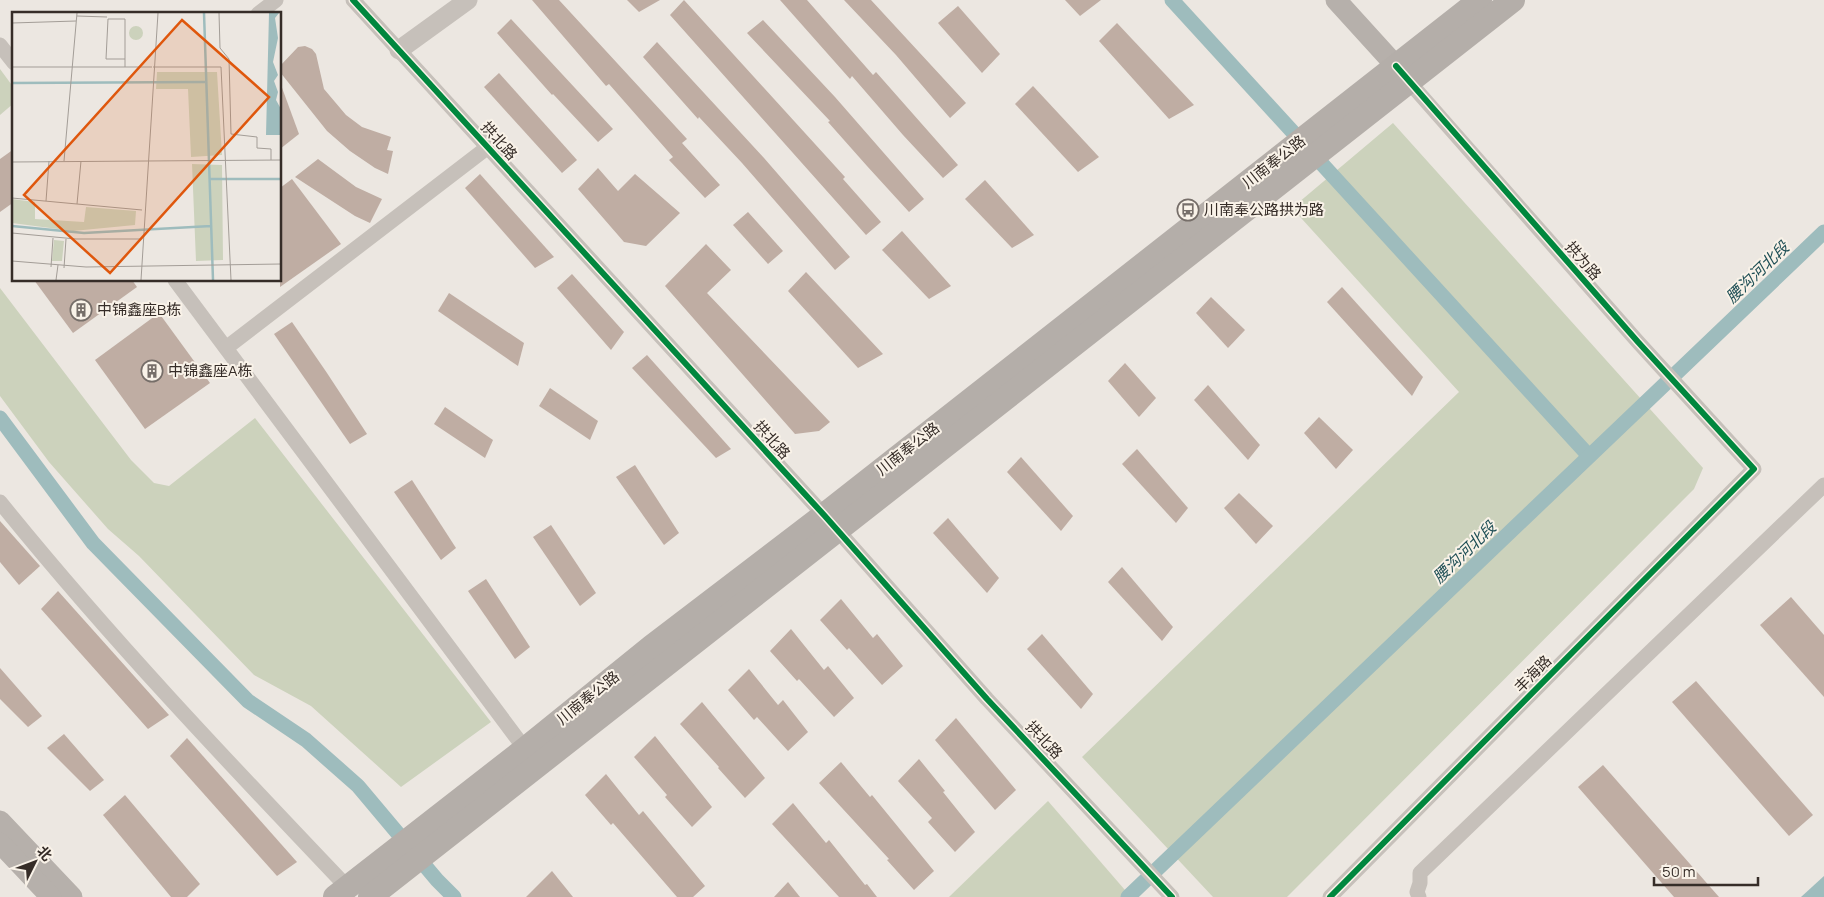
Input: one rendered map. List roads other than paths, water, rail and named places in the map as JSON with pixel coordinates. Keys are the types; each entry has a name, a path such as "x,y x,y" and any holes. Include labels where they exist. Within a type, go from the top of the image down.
{"main road":[{"name":"拱为路","path":"1336,0 1403,74"},
{"name":"川南奉公路","path":"1403,74 1480,0"},
{"name":"川南奉公路","path":"341,892 391,867 1403,74 1513,0"},
{"name":"川南奉公路","path":"439,830 525,749 651,647 831,523"},
{"path":"0,821 72,897"},
{"path":"0,843 51,897"},
{"name":"川南奉公路","path":"370,897 391,867"}],"street":[{"path":"261,12 276,0"},
{"name":"拱北路","path":"353,0 831,523 987,699 1172,897"},
{"path":"399,50 468,0"},
{"path":"0,44 12,60"},
{"name":"拱为路","path":"1403,74 1638,342 1754,469"},
{"path":"226,348 488,147"},
{"path":"176,281 525,749"},
{"name":"丰海路","path":"1330,897 1754,469"},
{"path":"1419,897 1417,892 1420,883 1420,873 1824,485"},
{"path":"0,502 75,591 341,892"}],"water":[{"path":"1824,876 1824,897 1801,897"}],"waterway":[{"path":"1172,0 1589,456"},
{"name":"腰沟河北段","path":"1128,897 1824,232"},
{"path":"0,418 93,543 248,701 306,740 358,786 437,880 454,897"}],"place":[{"name":"川南奉公路拱为路","path":"1188,210"},
{"name":"中锦鑫座B栋","path":"81,310"},
{"name":"中锦鑫座A栋","path":"152,371"}]}
